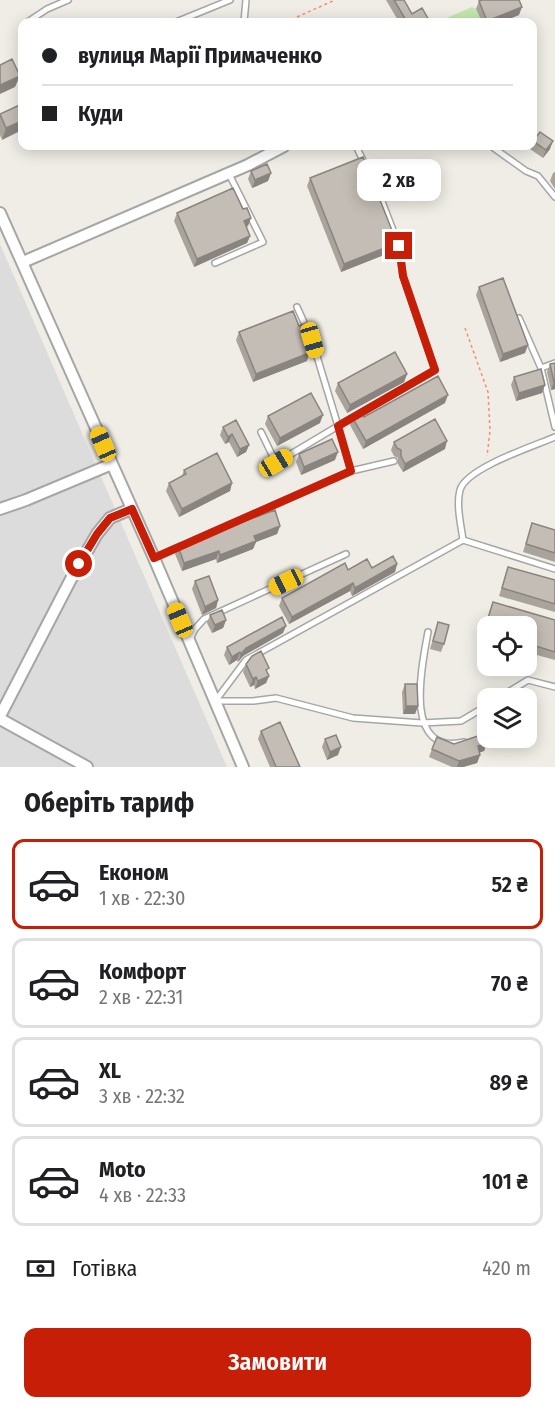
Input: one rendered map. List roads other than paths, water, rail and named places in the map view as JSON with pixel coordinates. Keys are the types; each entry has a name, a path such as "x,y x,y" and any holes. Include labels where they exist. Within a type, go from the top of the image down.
{"street":[{"path":"23,262 229,173 276,150"},
{"path":"0,213 154,558 243,767"},
{"path":"0,509 112,464"},
{"path":"87,767 0,717 71,579 97,534 110,518 132,509"}],"lane":[{"path":"34,18 68,0"},
{"path":"186,18 230,0"},
{"path":"244,18 246,0"},
{"path":"261,432 276,463 435,370 403,276 399,246 378,191 358,150"},
{"path":"497,150 526,171 538,176 555,197"},
{"path":"215,263 263,242 229,173"},
{"path":"297,307 312,340 351,471"},
{"path":"519,318 541,368 555,427"},
{"path":"541,368 555,363"},
{"path":"463,540 459,508 460,489 470,475 555,437"},
{"path":"154,558 351,471 394,461"},
{"path":"215,701 246,660 463,540 555,569"},
{"path":"189,641 195,629 204,619 346,554"},
{"path":"428,632 420,676 422,723 436,739 443,742 451,745 468,741"},
{"path":"515,688 528,680 555,687"},
{"path":"215,701 253,701 276,698 353,718 422,723 461,721 477,712"}]}
